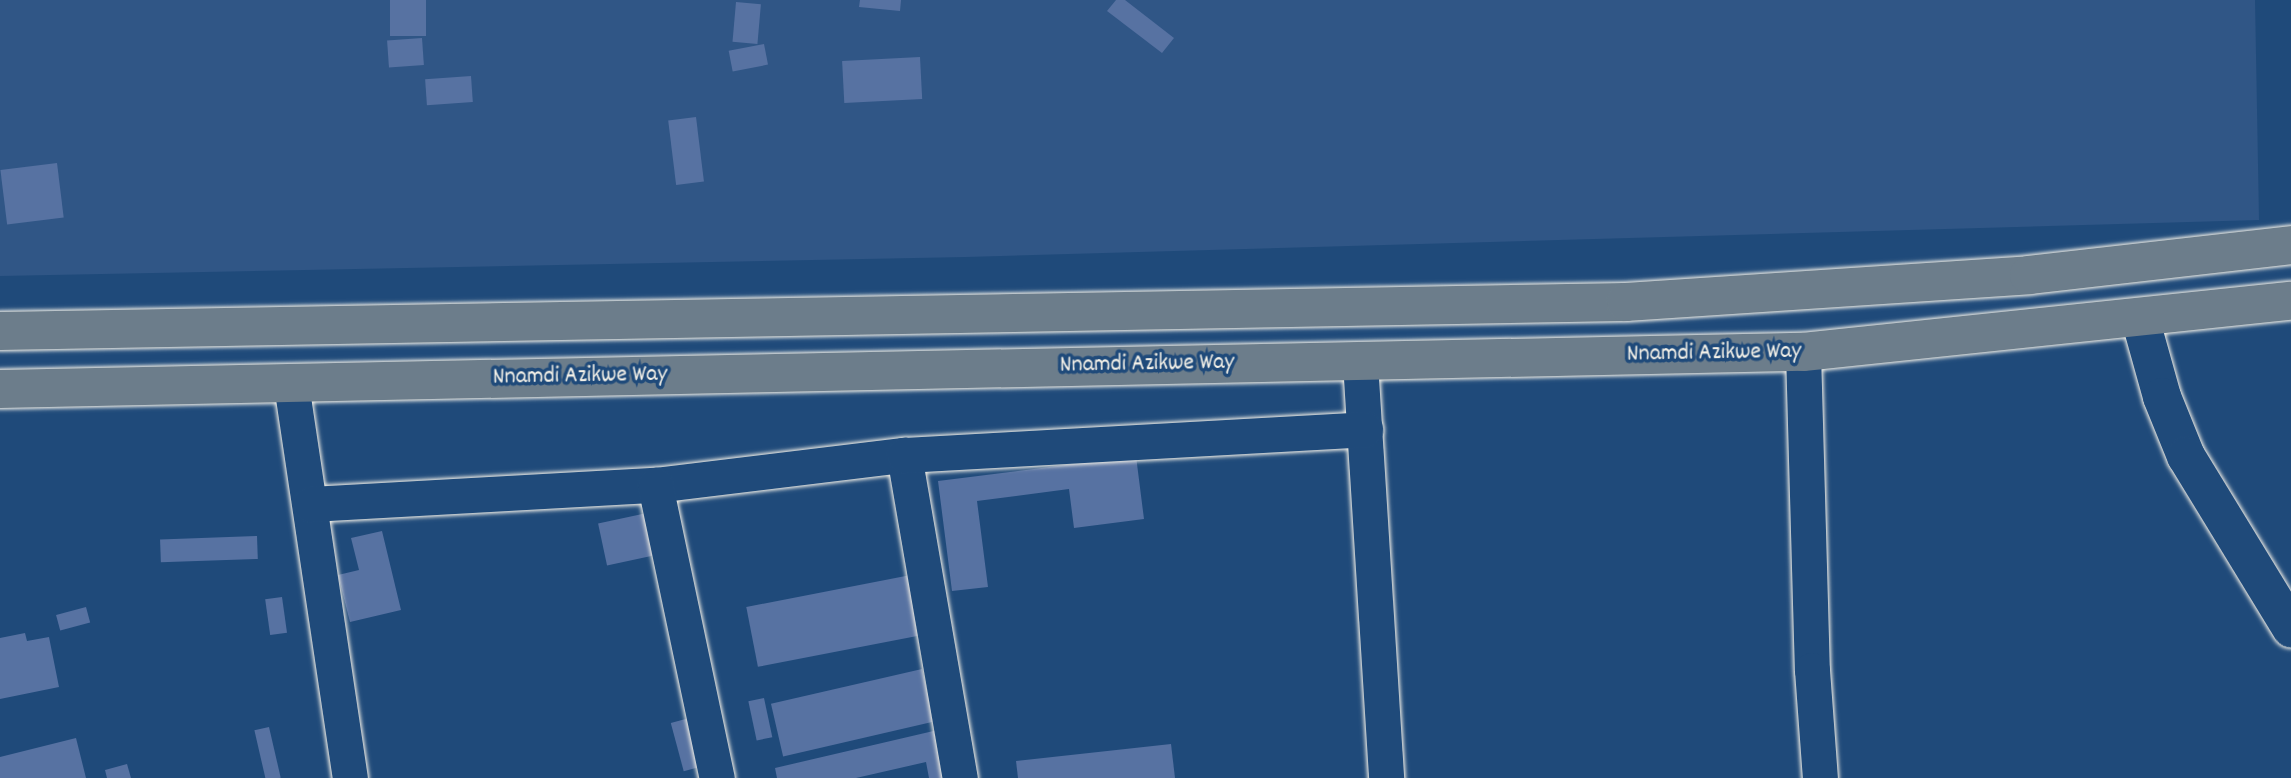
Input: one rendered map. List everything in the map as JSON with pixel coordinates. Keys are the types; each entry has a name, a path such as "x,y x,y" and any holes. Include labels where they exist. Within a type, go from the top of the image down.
{"highway":[{"path":"0,331 1626,302 2029,275 2291,246"},
{"name":"Nnamdi Azikwe Way","path":"0,389 1803,352 2291,301"}],"main road":[{"path":"2140,318 2162,397 2186,456 2291,628"}],"street":[{"path":"1803,352 1812,670 1820,778"},
{"path":"1360,362 1386,778"},
{"path":"291,384 350,778"},
{"path":"310,504 655,485 904,455 1364,429"},
{"path":"904,455 960,778"},
{"path":"655,485 717,778"}],"shaded area":[{"path":"0,0 2255,0 2259,220 966,257 0,276"}],"building":[{"path":"390,0 426,0 426,36 390,36"},
{"path":"860,0 901,0 900,11 859,7"},
{"path":"1116,0 1125,0 1174,38 1162,53 1107,11"},
{"path":"736,2 761,4 757,44 733,42"},
{"path":"422,38 424,65 389,67 387,40"},
{"path":"764,44 768,65 733,71 729,51"},
{"path":"920,57 922,99 844,103 842,61"},
{"path":"471,76 473,102 427,105 425,79"},
{"path":"696,117 704,182 676,185 668,120"},
{"path":"57,163 64,218 7,225 0,170"},
{"path":"1136,456 1144,519 1074,528 1069,489 977,501 988,587 952,591 938,481"},
{"path":"647,513 656,555 607,565 598,523"},
{"path":"382,531 401,610 350,622 338,575 359,570 351,538"},
{"path":"257,536 258,559 161,562 160,539"},
{"path":"921,573 933,633 758,667 746,607"},
{"path":"282,597 287,633 270,635 265,599"},
{"path":"86,607 90,622 60,630 56,615"},
{"path":"25,633 27,641 49,637 59,687 0,699 0,638"},
{"path":"922,669 934,722 783,756 771,704"},
{"path":"764,698 772,737 757,740 748,701"},
{"path":"693,717 706,765 684,771 671,723"},
{"path":"269,727 281,778 265,778 254,730"},
{"path":"942,729 953,778 929,778 926,762 856,778 777,778 775,768"},
{"path":"76,738 86,778 0,778 0,757"},
{"path":"1171,744 1175,778 1018,778 1016,761"},
{"path":"127,764 131,778 107,778 105,770"}]}
